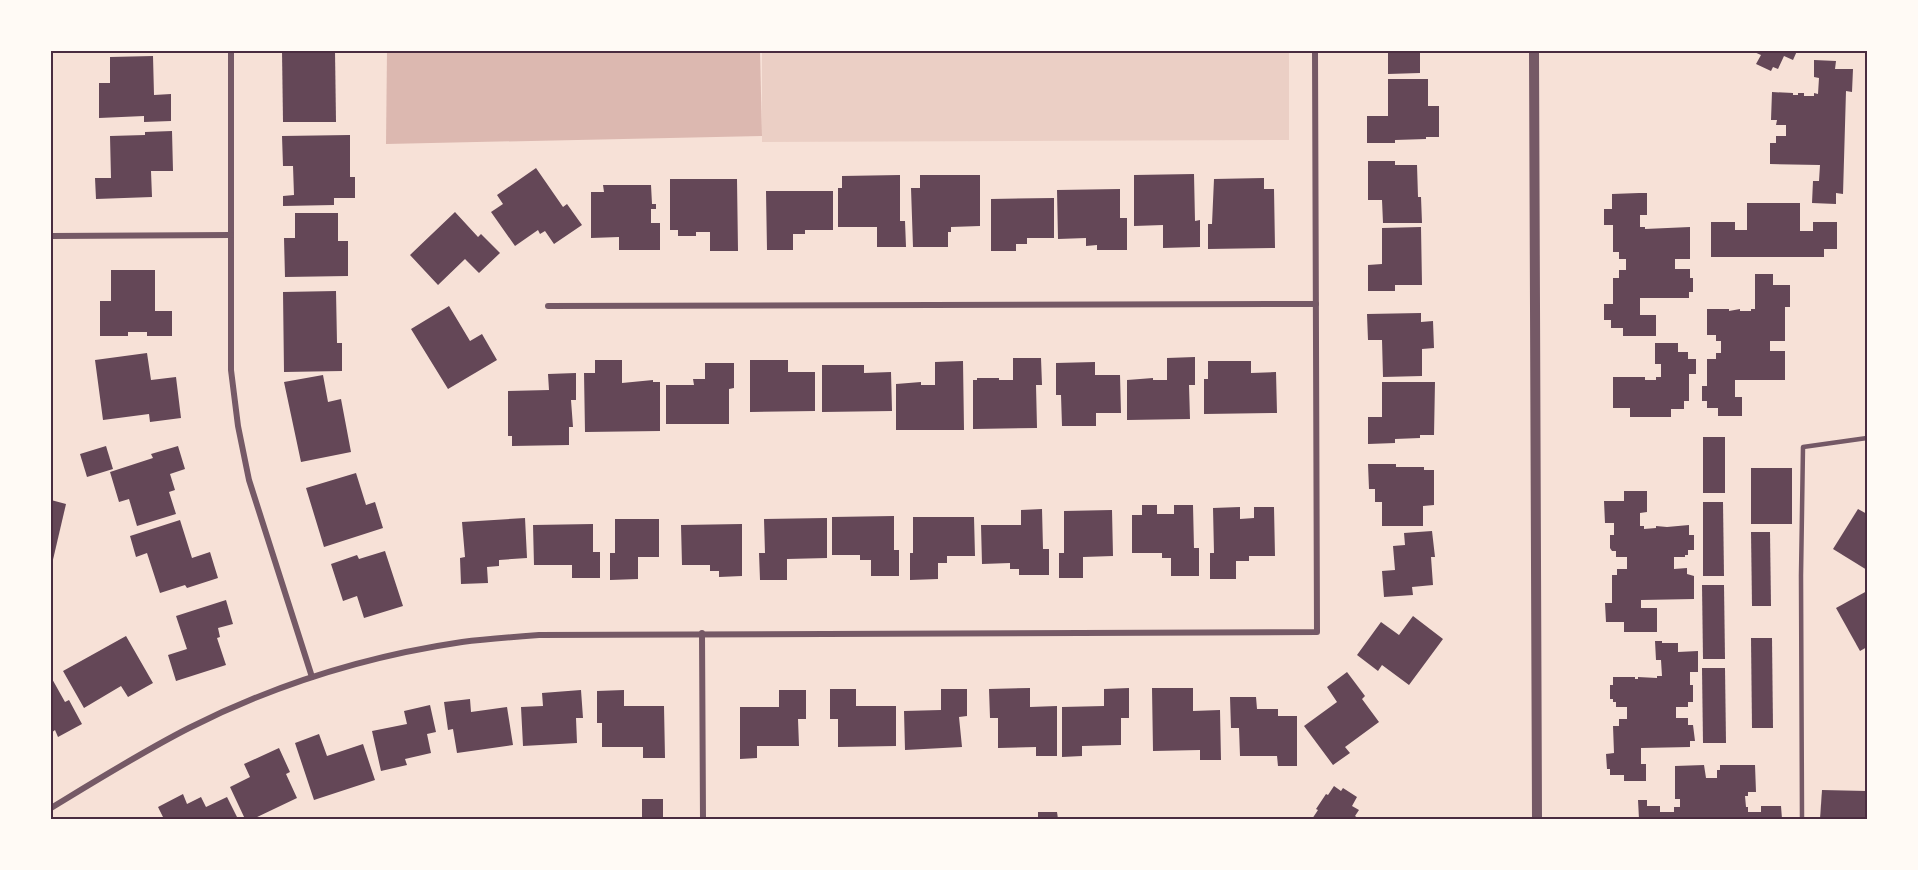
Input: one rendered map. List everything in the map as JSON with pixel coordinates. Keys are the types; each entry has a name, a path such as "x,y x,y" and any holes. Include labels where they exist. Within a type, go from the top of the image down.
{"street":[{"path":"231,51 231,370 238,426 249,480 312,677"},
{"path":"51,808 190,728 246,702 312,677 402,653 462,642 539,635 702,633 1317,632 1315,51"},
{"path":"1534,51 1537,819"},
{"path":"51,236 231,235"},
{"path":"548,306 1316,304"},
{"path":"702,633 703,819"}],"lane":[{"path":"1802,819 1803,447 1867,438"}],"shaded area":[{"path":"387,51 760,51 762,136 386,144"},
{"path":"762,51 1289,51 1289,140 762,142"}],"building":[{"path":"282,51 335,51 336,122 283,122"},
{"path":"1388,51 1420,51 1420,73 1388,74"},
{"path":"1752,51 1797,51 1793,60 1784,56 1778,69 1773,67 1771,71 1756,64 1761,55"},
{"path":"153,56 154,95 171,94 171,121 144,122 144,116 99,118 99,83 110,83 110,57"},
{"path":"1814,60 1836,61 1835,69 1853,69 1852,92 1846,91 1843,194 1836,193 1836,204 1812,203 1813,181 1819,181 1820,165 1770,164 1770,143 1776,143 1776,136 1786,136 1786,125 1776,125 1777,120 1771,120 1772,92 1793,93 1793,95 1804,93 1804,96 1818,94 1819,78 1814,77"},
{"path":"1388,79 1428,79 1428,106 1439,106 1439,137 1395,140 1395,143 1367,143 1367,116 1388,116"},
{"path":"172,131 173,171 151,171 152,197 96,199 95,178 111,178 110,136 145,135 145,132"},
{"path":"350,135 350,177 355,177 355,198 334,198 334,205 283,206 283,196 294,195 293,166 283,166 282,136"},
{"path":"1368,161 1395,161 1395,165 1417,165 1422,223 1383,223 1382,200 1368,200"},
{"path":"536,168 563,207 567,204 582,225 554,244 545,231 540,234 538,230 515,246 491,212 503,204 497,195"},
{"path":"1194,174 1195,221 1200,220 1200,247 1163,248 1163,225 1134,226 1134,175"},
{"path":"900,175 900,221 905,221 906,247 877,247 877,227 838,227 838,188 842,188 842,176"},
{"path":"920,175 980,175 980,226 951,227 951,232 948,232 948,247 913,247 911,188 920,188"},
{"path":"1264,178 1264,189 1274,189 1275,248 1208,249 1208,224 1212,224 1214,179"},
{"path":"670,179 737,179 738,251 710,251 710,232 696,232 696,236 678,236 678,230 670,230"},
{"path":"603,185 651,185 652,204 656,204 656,209 651,209 651,223 660,223 660,250 619,250 619,237 591,238 591,192 604,192"},
{"path":"1120,189 1120,218 1127,218 1127,250 1097,250 1097,245 1086,246 1086,238 1058,239 1057,190"},
{"path":"766,191 833,191 833,230 805,230 805,234 793,234 793,250 767,250"},
{"path":"1647,193 1647,215 1640,215 1640,227 1645,227 1645,229 1690,227 1690,259 1675,259 1675,269 1690,269 1690,278 1693,278 1693,292 1689,292 1689,298 1640,298 1640,315 1656,315 1656,336 1623,336 1623,328 1611,328 1611,320 1604,320 1604,304 1613,304 1613,278 1619,278 1619,270 1626,270 1626,259 1619,259 1619,252 1613,252 1613,225 1604,225 1604,209 1612,209 1612,194"},
{"path":"1054,198 1054,238 1027,238 1027,244 1016,244 1016,251 991,251 991,199"},
{"path":"1747,203 1800,203 1800,231 1813,231 1813,222 1837,222 1837,249 1824,249 1824,257 1711,257 1711,222 1735,222 1735,230 1747,230"},
{"path":"455,212 478,237 481,234 500,253 479,273 465,259 438,285 410,255"},
{"path":"295,213 338,213 338,241 348,241 348,276 285,277 284,238 295,238"},
{"path":"1421,227 1422,285 1395,285 1395,291 1368,291 1368,265 1382,264 1382,228"},
{"path":"111,270 155,270 155,311 172,311 172,336 147,336 147,332 128,332 128,336 100,336 100,301 111,301"},
{"path":"1755,274 1773,274 1773,285 1790,285 1790,307 1785,307 1785,341 1770,341 1770,351 1785,351 1785,380 1735,380 1735,397 1742,397 1742,416 1718,416 1718,408 1707,408 1707,401 1702,401 1702,386 1707,386 1707,359 1716,359 1716,353 1721,353 1721,341 1716,341 1716,335 1707,335 1707,309 1751,311 1755,309"},
{"path":"336,291 337,343 342,343 342,371 284,372 283,292"},
{"path":"449,306 470,341 482,334 497,360 448,389 411,329"},
{"path":"1421,313 1421,322 1433,321 1434,348 1422,349 1422,376 1383,377 1382,340 1368,340 1367,314"},
{"path":"1655,343 1678,343 1678,352 1688,352 1688,359 1696,359 1696,374 1689,374 1689,401 1684,401 1684,409 1671,409 1671,417 1630,417 1630,408 1613,408 1613,377 1645,377 1645,380 1656,380 1656,377 1661,377 1661,364 1655,364"},
{"path":"147,353 151,380 176,377 181,418 150,422 149,414 103,420 95,360"},
{"path":"1195,357 1195,385 1189,385 1190,419 1127,420 1127,380 1153,378 1153,380 1167,380 1167,358"},
{"path":"1013,358 1041,358 1042,385 1036,385 1037,428 973,429 973,380 999,378 999,380 1013,380"},
{"path":"595,360 622,360 622,383 653,380 653,382 660,382 660,431 585,432 584,373 595,373"},
{"path":"750,360 788,360 788,372 815,372 815,411 750,412"},
{"path":"963,361 964,430 896,430 896,384 921,382 921,385 935,385 935,362"},
{"path":"1208,361 1251,361 1251,373 1276,372 1277,413 1204,414 1204,379 1208,379"},
{"path":"1095,362 1095,375 1120,375 1121,413 1096,413 1096,426 1062,426 1061,395 1056,395 1056,363"},
{"path":"705,363 734,363 734,388 729,389 729,424 666,424 666,385 694,385 693,379 705,379"},
{"path":"822,365 864,365 864,373 891,372 892,411 822,412"},
{"path":"576,373 576,400 571,400 573,427 569,427 569,445 512,446 512,436 508,436 508,391 549,390 548,374"},
{"path":"323,375 328,402 341,399 351,452 301,462 284,382"},
{"path":"1382,382 1435,382 1434,435 1395,439 1395,443 1368,444 1368,417 1382,417"},
{"path":"1703,437 1725,437 1725,493 1703,493"},
{"path":"106,446 113,469 87,477 80,454"},
{"path":"178,446 185,469 170,474 175,490 169,492 176,514 137,526 129,499 119,502 110,472 153,458 151,454"},
{"path":"1368,464 1396,464 1396,467 1424,467 1424,470 1434,470 1434,505 1423,506 1423,526 1382,526 1382,502 1375,502 1375,489 1369,489"},
{"path":"1751,468 1792,468 1792,524 1751,524"},
{"path":"356,473 366,505 375,502 383,528 324,547 306,488"},
{"path":"1624,491 1647,491 1647,512 1640,513 1640,526 1644,526 1644,529 1656,528 1656,526 1689,525 1689,535 1694,535 1694,550 1688,550 1688,555 1685,557 1674,557 1674,569 1687,568 1687,574 1694,576 1694,599 1641,600 1641,608 1657,608 1657,632 1624,632 1624,622 1606,622 1605,603 1612,603 1612,575 1617,575 1617,569 1627,569 1627,557 1616,557 1616,551 1610,548 1610,535 1614,535 1614,523 1605,523 1604,501 1624,501"},
{"path":"51,500 66,504 52,564 51,563"},
{"path":"1703,502 1723,502 1724,576 1703,576"},
{"path":"1142,505 1157,505 1157,514 1174,514 1174,505 1193,505 1194,548 1199,548 1199,576 1171,576 1171,558 1162,558 1162,553 1132,553 1132,515 1142,515"},
{"path":"1240,507 1240,519 1254,518 1254,507 1274,507 1275,556 1249,556 1249,561 1236,561 1236,579 1210,579 1210,553 1214,553 1213,508"},
{"path":"1042,509 1043,549 1049,549 1049,575 1019,575 1019,569 1010,569 1010,563 982,564 981,525 1021,525 1021,510"},
{"path":"1858,509 1867,514 1867,570 1833,549"},
{"path":"1112,510 1113,556 1083,557 1083,578 1059,578 1059,553 1064,553 1064,511"},
{"path":"894,516 894,550 899,550 899,576 871,576 871,560 860,560 860,555 832,555 832,517"},
{"path":"913,517 974,517 975,556 947,556 947,563 938,563 938,579 910,580"},
{"path":"525,518 527,558 499,560 499,566 487,567 488,583 461,584 460,558 465,557 462,522"},
{"path":"827,518 827,558 787,559 787,580 760,580 759,553 765,553 764,519"},
{"path":"615,519 659,519 659,557 638,557 638,579 610,580 610,553 615,553"},
{"path":"180,520 192,558 210,552 218,578 187,588 185,585 160,593 147,553 136,557 130,536"},
{"path":"593,524 593,552 600,552 600,578 572,578 572,565 534,565 533,525"},
{"path":"742,524 742,576 719,577 719,571 710,571 710,565 682,565 681,525"},
{"path":"1432,531 1435,557 1431,557 1433,585 1412,587 1413,595 1384,597 1382,571 1395,570 1393,546 1405,545 1404,533"},
{"path":"1751,532 1770,532 1771,606 1752,606"},
{"path":"385,551 403,606 364,618 357,596 343,601 331,564 357,555 359,559"},
{"path":"1702,585 1724,585 1725,659 1703,659"},
{"path":"1867,591 1867,647 1860,651 1836,608"},
{"path":"226,600 233,624 218,628 220,637 217,638 226,665 176,681 168,655 187,649 176,616"},
{"path":"1413,616 1443,639 1409,685 1382,665 1378,671 1357,655 1381,622 1399,635"},
{"path":"126,636 153,683 128,697 121,686 84,708 63,671"},
{"path":"1751,638 1772,638 1773,728 1752,728"},
{"path":"1655,641 1678,643 1678,652 1698,651 1698,672 1690,672 1693,702 1688,702 1688,707 1676,707 1676,718 1688,718 1688,725 1693,725 1695,741 1690,741 1690,747 1641,748 1641,764 1646,764 1646,781 1624,781 1624,775 1610,775 1610,769 1607,769 1606,754 1614,753 1613,726 1619,726 1619,719 1627,719 1627,707 1616,707 1616,702 1610,699 1610,685 1613,685 1613,677 1638,679 1638,677 1662,676 1661,660 1656,660"},
{"path":"1702,668 1725,668 1726,743 1703,743"},
{"path":"1347,672 1365,696 1362,699 1379,722 1345,747 1350,753 1333,765 1304,726 1337,702 1327,687"},
{"path":"51,677 65,702 69,700 82,724 58,737 55,730 51,733"},
{"path":"1030,688 1030,707 1057,706 1057,756 1036,756 1036,747 998,748 998,718 990,718 989,689"},
{"path":"1129,688 1129,718 1121,718 1121,745 1082,746 1082,756 1062,757 1062,707 1104,706 1104,689"},
{"path":"1152,688 1193,688 1193,711 1220,710 1221,760 1200,760 1200,750 1153,751"},
{"path":"830,689 856,689 856,706 896,706 896,746 838,747 838,719 830,719"},
{"path":"941,689 967,689 967,716 959,717 962,747 905,750 904,711 941,710"},
{"path":"581,690 583,718 576,718 577,743 523,746 521,707 543,706 542,693"},
{"path":"624,690 624,706 664,706 665,758 643,758 643,747 602,747 602,723 597,723 597,691"},
{"path":"779,690 806,690 806,719 798,719 799,746 757,746 757,758 740,759 740,707 779,707"},
{"path":"1230,697 1256,697 1257,709 1278,709 1278,716 1297,716 1297,766 1278,766 1277,756 1240,756 1239,728 1231,728"},
{"path":"470,699 471,712 507,707 513,745 457,753 453,729 448,730 444,702"},
{"path":"430,705 436,732 427,734 431,753 405,759 407,765 381,771 372,731 407,724 404,711"},
{"path":"319,734 327,756 363,744 375,780 314,800 295,743"},
{"path":"279,748 290,772 286,774 297,798 253,819 245,819 230,787 250,777 244,764"},
{"path":"1704,765 1706,778 1717,778 1720,765 1755,765 1756,792 1748,792 1748,796 1745,796 1748,812 1761,812 1761,806 1781,806 1782,819 1639,819 1638,800 1647,800 1647,806 1660,806 1660,812 1674,812 1674,807 1680,807 1680,799 1675,799 1675,766"},
{"path":"1334,786 1341,791 1343,788 1357,797 1352,806 1359,810 1355,816 1359,819 1312,819 1326,794 1328,795"},
{"path":"1822,790 1867,791 1867,819 1820,819"},
{"path":"183,794 187,804 201,797 206,807 227,797 238,819 164,819 158,807"},
{"path":"642,799 663,799 663,819 642,819"},
{"path":"1038,812 1057,812 1058,819 1038,819"}]}
